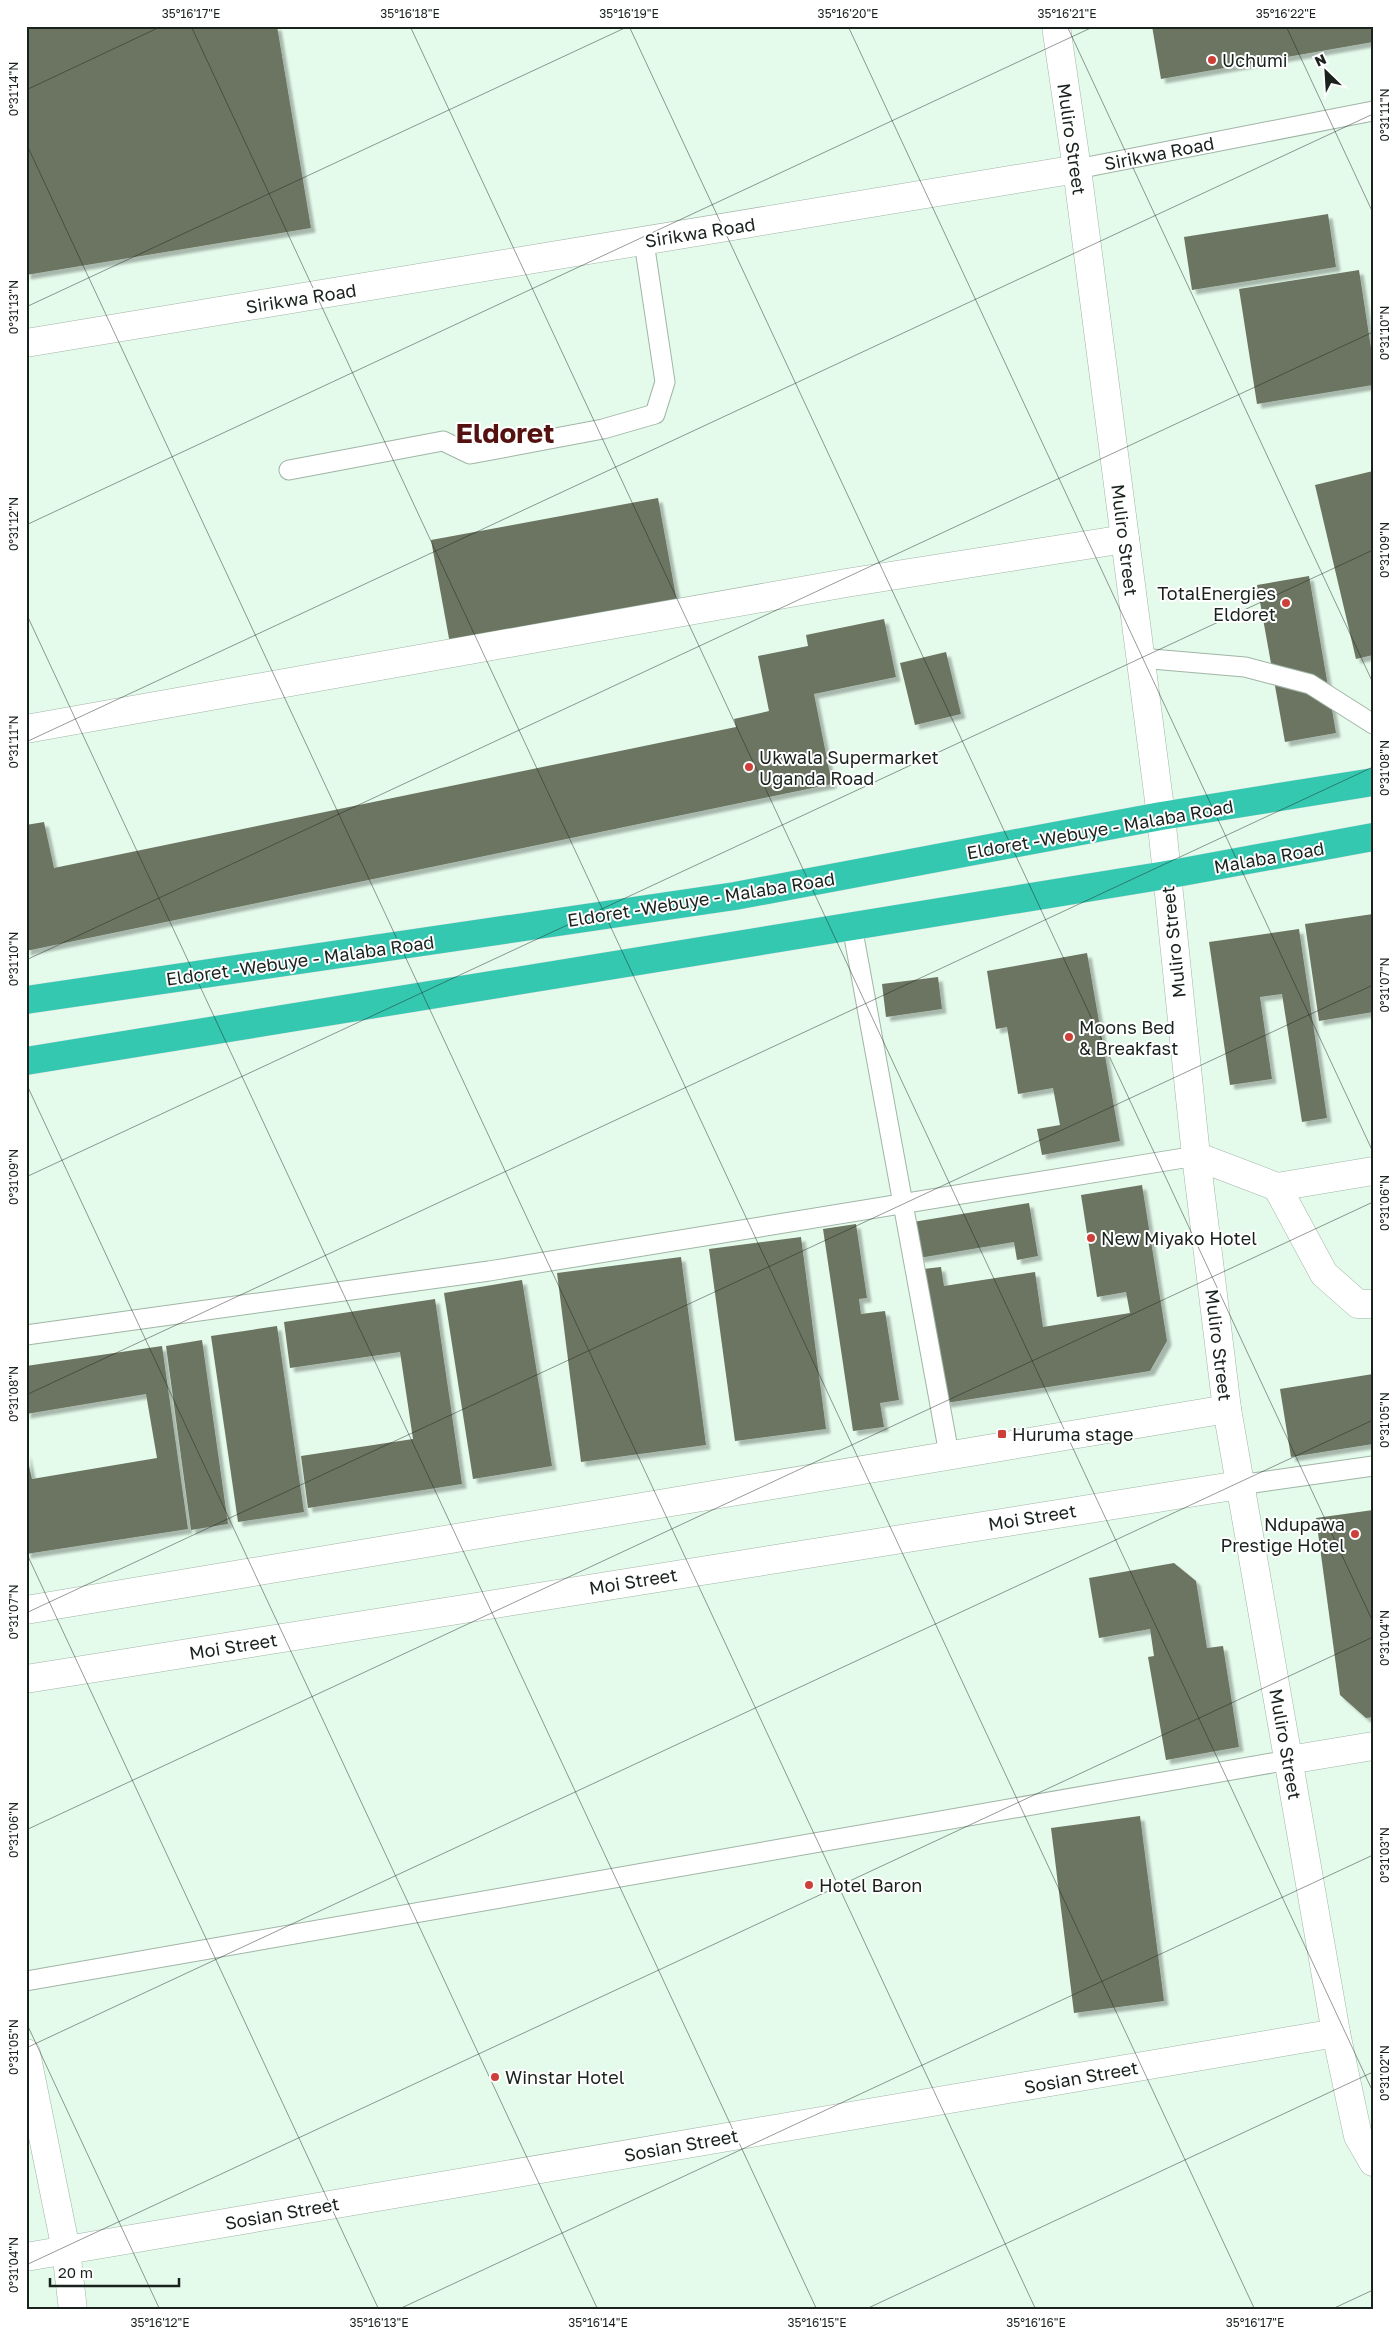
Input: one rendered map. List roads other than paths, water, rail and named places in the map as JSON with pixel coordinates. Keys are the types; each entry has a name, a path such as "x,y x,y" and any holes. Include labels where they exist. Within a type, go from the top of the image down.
{"highway":[{"name":"Eldoret -Webuye - Malaba Road","path":"26,1000 735,896 1161,816 1373,782"},
{"name":"Malaba Road","path":"1166,875 1373,837"},
{"path":"26,1061 1166,875"}],"street":[{"name":"Muliro Street","path":"1056,26 1077,169 1161,816 1196,1156 1227,1409 1336,2033 1358,2136 1373,2162"},
{"name":"Sirikwa Road","path":"26,344 1077,169"},
{"path":"26,729 846,583 1125,539"},
{"path":"1196,1156 1277,1187 1373,1171"},
{"path":"1277,1187 1324,1274 1358,1304 1373,1304"},
{"path":"26,1610 1227,1409"},
{"name":"Moi Street","path":"26,1679 1239,1485"},
{"path":"1289,1760 1373,1746"},
{"name":"Sosian Street","path":"26,2257 1336,2033"},
{"path":"26,2053 66,2250 73,2310"}],"lane":[{"name":"Sirikwa Road","path":"1077,169 1373,112"},
{"path":"289,470 442,441 470,454 602,429 655,414 665,382 644,242"},
{"path":"1140,658 1246,667 1310,684 1373,724"},
{"path":"852,926 950,1454"},
{"path":"26,1335 490,1270 1196,1156"},
{"path":"1239,1485 1373,1466"},
{"path":"26,1981 1289,1760"}],"place":[{"name":"Uchumi","path":"1212,60"},
{"name":"TotalEnergies Eldoret","path":"1286,603"},
{"name":"Ukwala Supermarket Uganda Road","path":"749,767"},
{"name":"Moons Bed & Breakfast","path":"1069,1037"},
{"name":"New Miyako Hotel","path":"1091,1238"},
{"name":"Huruma stage","path":"1002,1434"},
{"name":"Ndupawa Prestige Hotel","path":"1355,1534"},
{"name":"Hotel Baron","path":"809,1885"},
{"name":"Winstar Hotel","path":"495,2077"}],"district":[{"name":"Eldoret","path":"505,432"}]}
